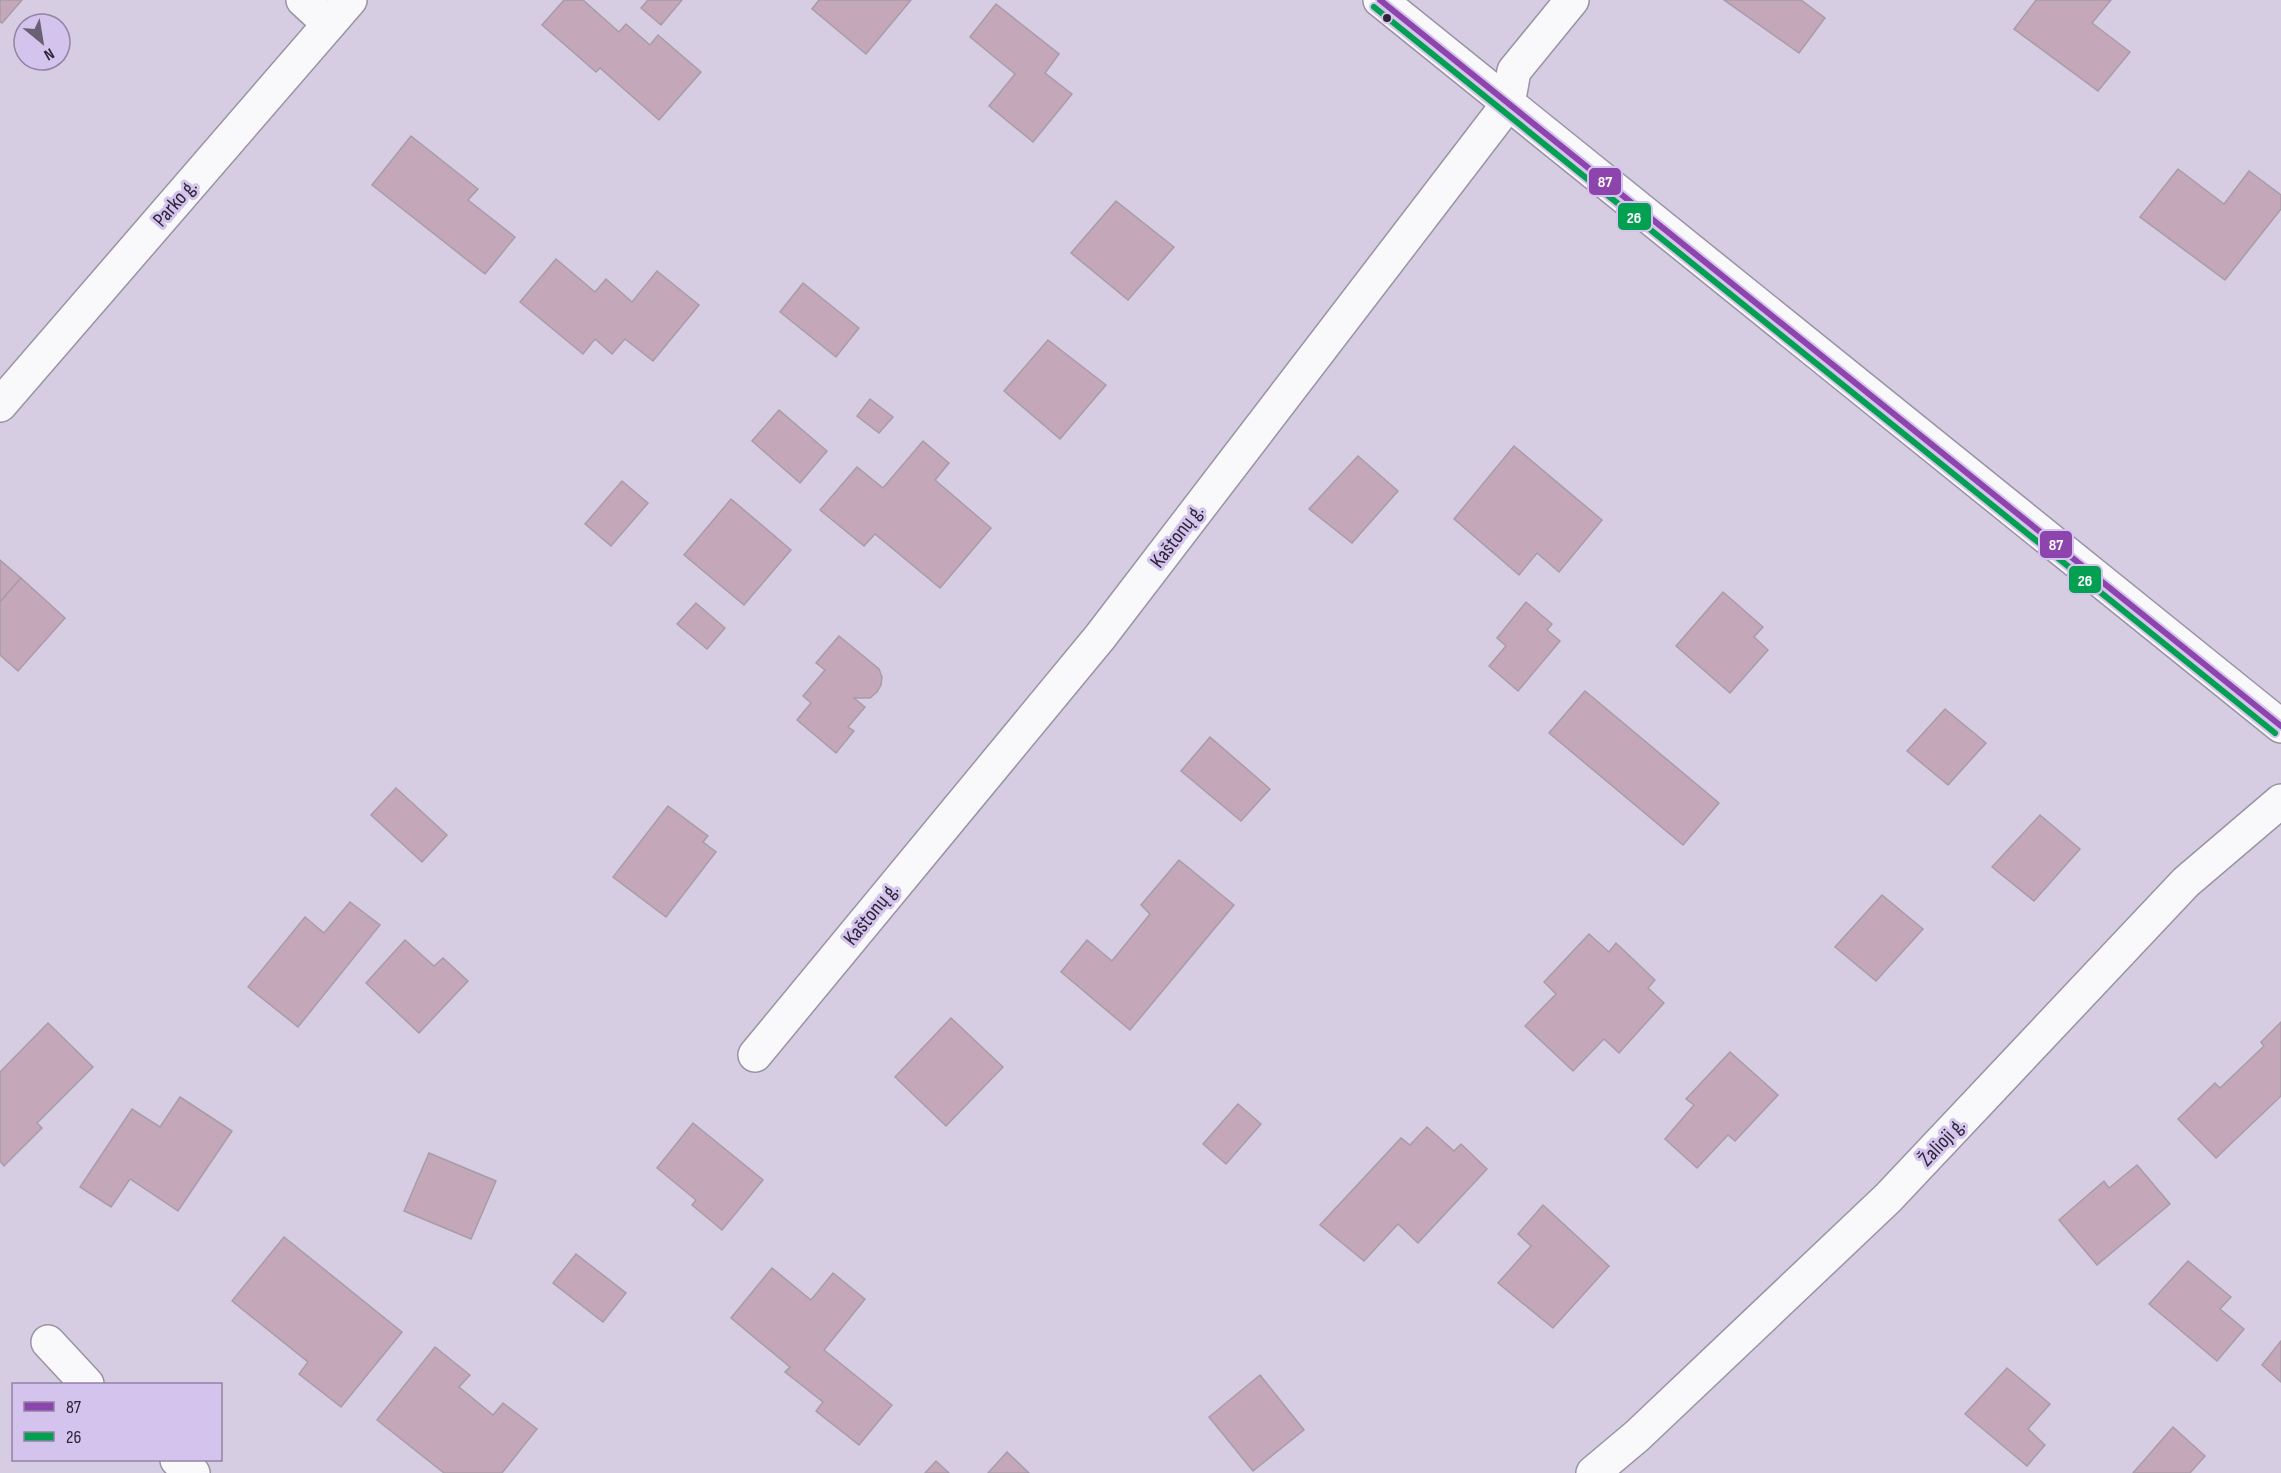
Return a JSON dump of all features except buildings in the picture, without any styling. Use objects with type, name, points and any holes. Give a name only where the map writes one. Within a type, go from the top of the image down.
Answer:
[{"type":"street","points":[[303,0],[340,12]]},
{"type":"street","points":[[1380,0],[2281,726]]},
{"type":"street","name":"Kaštonų g.","points":[[755,1055],[1100,637],[1508,104],[1514,71],[1572,0]]},
{"type":"street","name":"Parko g.","points":[[0,405],[340,12]]},
{"type":"street","name":"Žalioji g.","points":[[1593,1473],[1637,1436],[1888,1198],[2186,882],[2281,801]]},
{"type":"street","points":[[48,1342],[86,1383]]},
{"type":"street","points":[[178,1461],[193,1473]]},
{"type":"transit line","name":"87","points":[[1380,0],[2281,726]]},
{"type":"transit line","name":"26","points":[[1374,7],[2275,733]]}]
